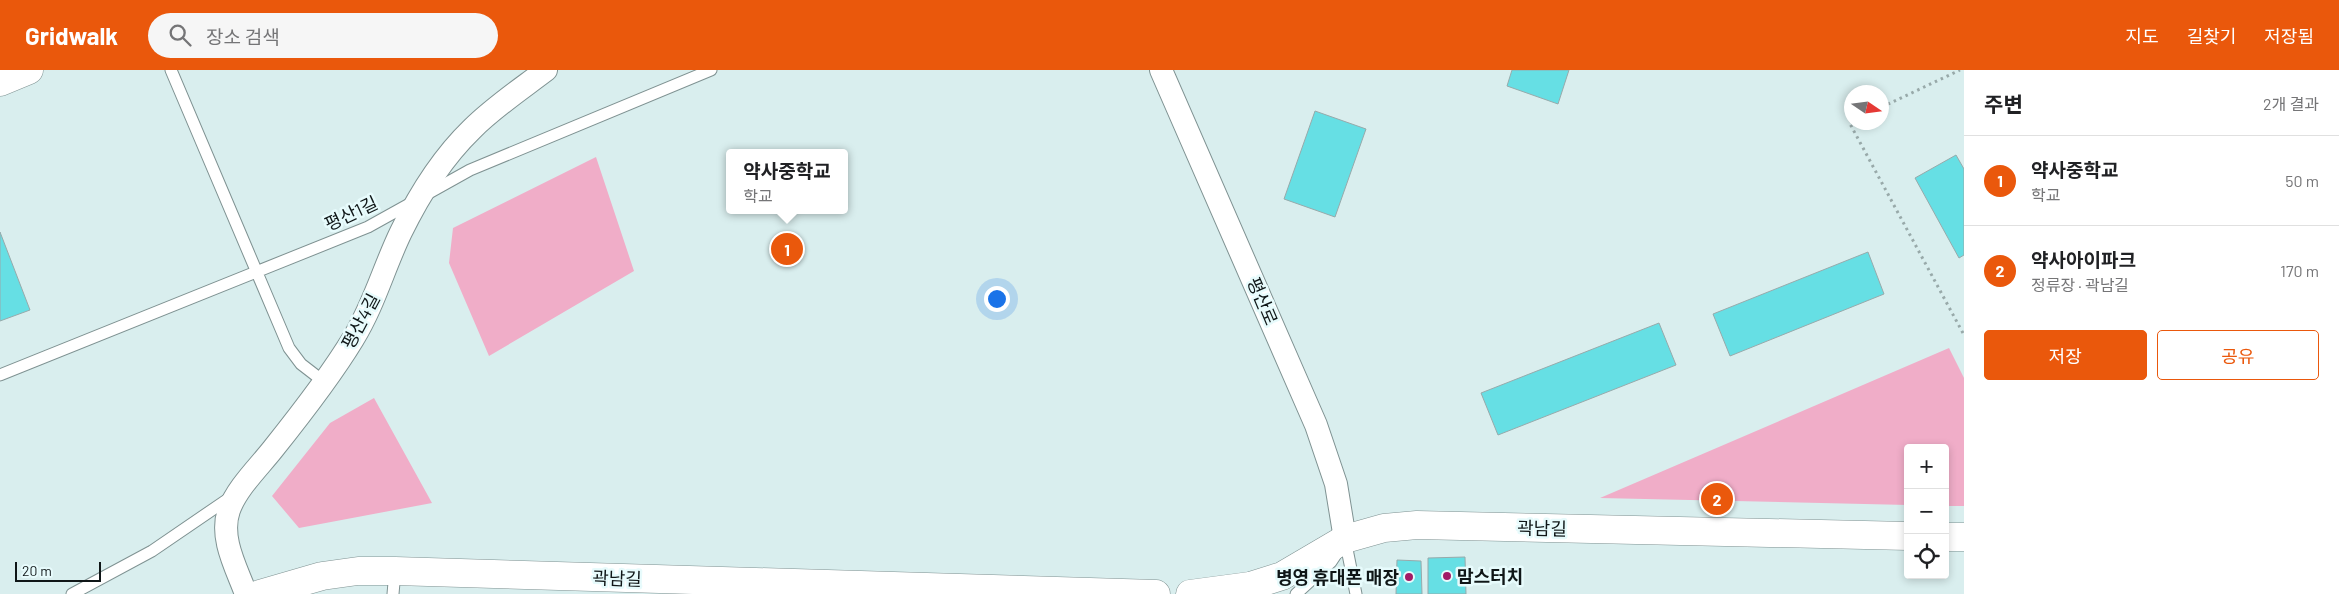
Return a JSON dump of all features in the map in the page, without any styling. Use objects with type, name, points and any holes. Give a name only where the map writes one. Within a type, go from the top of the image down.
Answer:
[{"type":"main road","points":[[0,82],[29,70]]},
{"type":"main road","name":"곽남길","points":[[1190,594],[1250,586],[1282,576],[1345,539],[1384,528],[1417,525],[1904,536]]},
{"type":"main road","points":[[1949,537],[1964,537]]},
{"type":"main road","name":"곽남길","points":[[260,594],[322,576],[358,571],[394,582],[1156,594]]},
{"type":"street","name":"평산4길","points":[[246,594],[229,548],[226,528],[229,510],[240,490],[354,338],[369,308],[400,233],[418,199],[438,170],[471,130],[546,70]]},
{"type":"street","name":"평산로","points":[[1161,70],[1316,425],[1336,484],[1345,539]]},
{"type":"lane","points":[[171,70],[289,348],[301,364],[323,381]]},
{"type":"lane","name":"평산1길","points":[[0,375],[368,227],[470,170],[712,70]]},
{"type":"lane","points":[[72,594],[152,551],[240,490]]},
{"type":"lane","points":[[1296,594],[1331,562],[1345,539]]},
{"type":"lane","points":[[1345,539],[1356,594]]},
{"type":"path","points":[[1889,104],[1960,70]]},
{"type":"path","points":[[1853,130],[1964,335]]},
{"type":"shaded area","points":[[596,157],[634,271],[489,356],[449,263],[453,228]]},
{"type":"shaded area","points":[[1949,348],[1964,378],[1964,506],[1949,506],[1949,444],[1904,444],[1904,505],[1600,498]]},
{"type":"shaded area","points":[[374,398],[432,503],[299,528],[272,496],[330,423]]},
{"type":"building","points":[[1512,70],[1569,70],[1558,104],[1507,86]]},
{"type":"building","points":[[1315,111],[1366,129],[1335,217],[1284,199]]},
{"type":"building","points":[[1956,155],[1964,169],[1964,255],[1959,258],[1915,178]]},
{"type":"building","points":[[0,232],[30,310],[0,321]]},
{"type":"building","points":[[1868,252],[1884,294],[1730,356],[1713,314]]},
{"type":"building","points":[[1659,323],[1676,365],[1498,435],[1481,393]]},
{"type":"building","name":"맘스터치","points":[[1465,557],[1466,594],[1428,594],[1428,558]]},
{"type":"building","name":"병영 휴대폰 매장","points":[[1397,560],[1421,561],[1422,594],[1396,594]]},
{"type":"place","name":"약사중학교","points":[[787,249]]},
{"type":"place","name":"약사아이파크","points":[[1717,499]]},
{"type":"place","name":"맘스터치","points":[[1447,576]]},
{"type":"place","name":"병영 휴대폰 매장","points":[[1409,577]]}]
